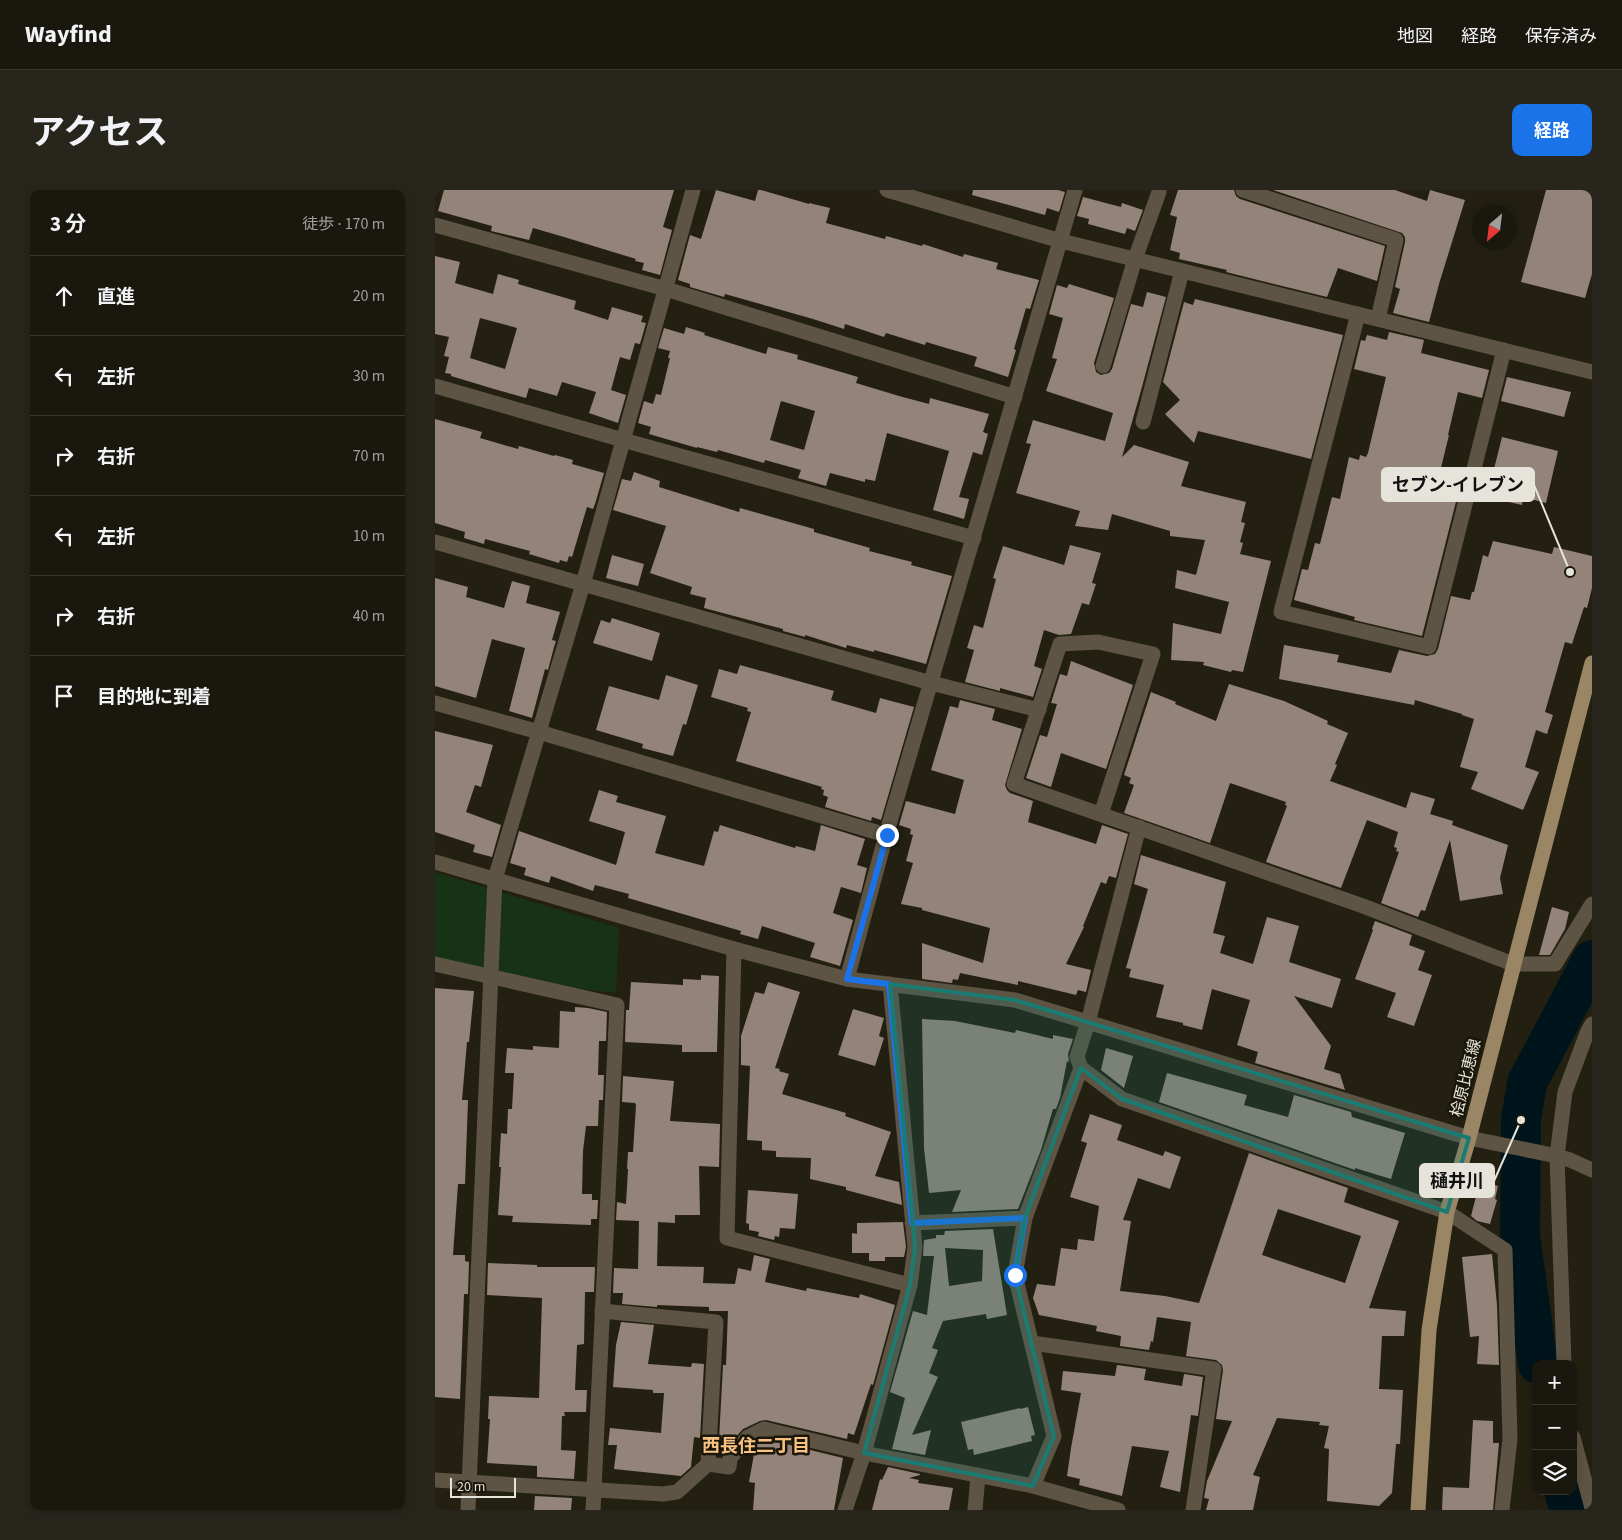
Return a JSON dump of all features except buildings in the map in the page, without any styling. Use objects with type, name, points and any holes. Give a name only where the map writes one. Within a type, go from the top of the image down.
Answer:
[{"type":"main road","name":"桧原比恵線","points":[[1418,1510],[1429,1330],[1447,1212],[1469,1138],[1592,663]]},
{"type":"street","points":[[468,1510],[495,880],[583,584],[693,190]]},
{"type":"street","points":[[887,190],[1061,241],[1592,372]]},
{"type":"street","points":[[847,979],[931,682],[1075,190]]},
{"type":"street","points":[[1243,190],[1396,240],[1378,319]]},
{"type":"street","points":[[1103,366],[1135,259],[1159,192]]},
{"type":"street","points":[[435,225],[665,289],[1015,397]]},
{"type":"street","points":[[1143,422],[1182,271]]},
{"type":"street","points":[[1358,314],[1281,612],[1429,647],[1504,350]]},
{"type":"street","points":[[435,386],[974,538]]},
{"type":"street","points":[[435,542],[931,682],[1039,710]]},
{"type":"street","points":[[1101,814],[1153,654],[1097,642],[1061,644],[1014,784],[1363,906],[1513,964],[1555,964],[1592,904]]},
{"type":"street","points":[[435,703],[887,835]]},
{"type":"street","points":[[1139,828],[1089,1022],[1077,1057],[1081,1068],[1122,1099],[1447,1212],[1505,1250],[1509,1439],[1503,1510]]},
{"type":"street","points":[[435,862],[733,949],[847,979],[1015,1000],[1469,1138],[1557,1156],[1592,1170]]},
{"type":"street","points":[[733,949],[727,1238],[910,1285]]},
{"type":"street","points":[[435,964],[617,1005],[593,1510]]},
{"type":"street","points":[[845,1510],[864,1452],[910,1285],[915,1247],[889,984]]},
{"type":"street","points":[[1564,1360],[1557,1156],[1565,1092],[1587,1032],[1592,1024]]},
{"type":"street","points":[[1033,1486],[1054,1436],[1015,1275],[1025,1218],[1081,1068]]},
{"type":"street","points":[[912,1223],[1025,1218]]},
{"type":"street","points":[[435,1480],[663,1494],[677,1492],[708,1464],[716,1322],[602,1311]]},
{"type":"street","points":[[1032,1344],[1213,1369],[1193,1510]]},
{"type":"street","points":[[708,1464],[729,1466],[730,1458],[748,1437],[764,1429],[864,1452],[1033,1486],[1118,1510]]},
{"type":"street","points":[[1576,1450],[1592,1508]]},
{"type":"street","points":[[975,1510],[979,1475]]},
{"type":"highlighted area","points":[[890,984],[1015,1000],[1469,1138],[1447,1212],[1122,1099],[1081,1068],[1025,1218],[1015,1275],[1054,1436],[1033,1486],[864,1453],[910,1285],[915,1247]]},
{"type":"green space","points":[[435,872],[619,928],[616,993],[572,988],[435,959]]},
{"type":"waterway","points":[[1537,1360],[1520,1236],[1521,1120],[1527,1083],[1592,960]]},
{"type":"waterway","points":[[1565,1495],[1570,1510]]},
{"type":"place","name":"セブン-イレブン","points":[[1570,572]]},
{"type":"place","name":"樋井川","points":[[1521,1120]]},
{"type":"district","name":"西長住二丁目","points":[[756,1446]]},
{"type":"route","points":[[887,835],[847,979],[889,984],[912,1223],[1025,1218],[1015,1275]]}]
